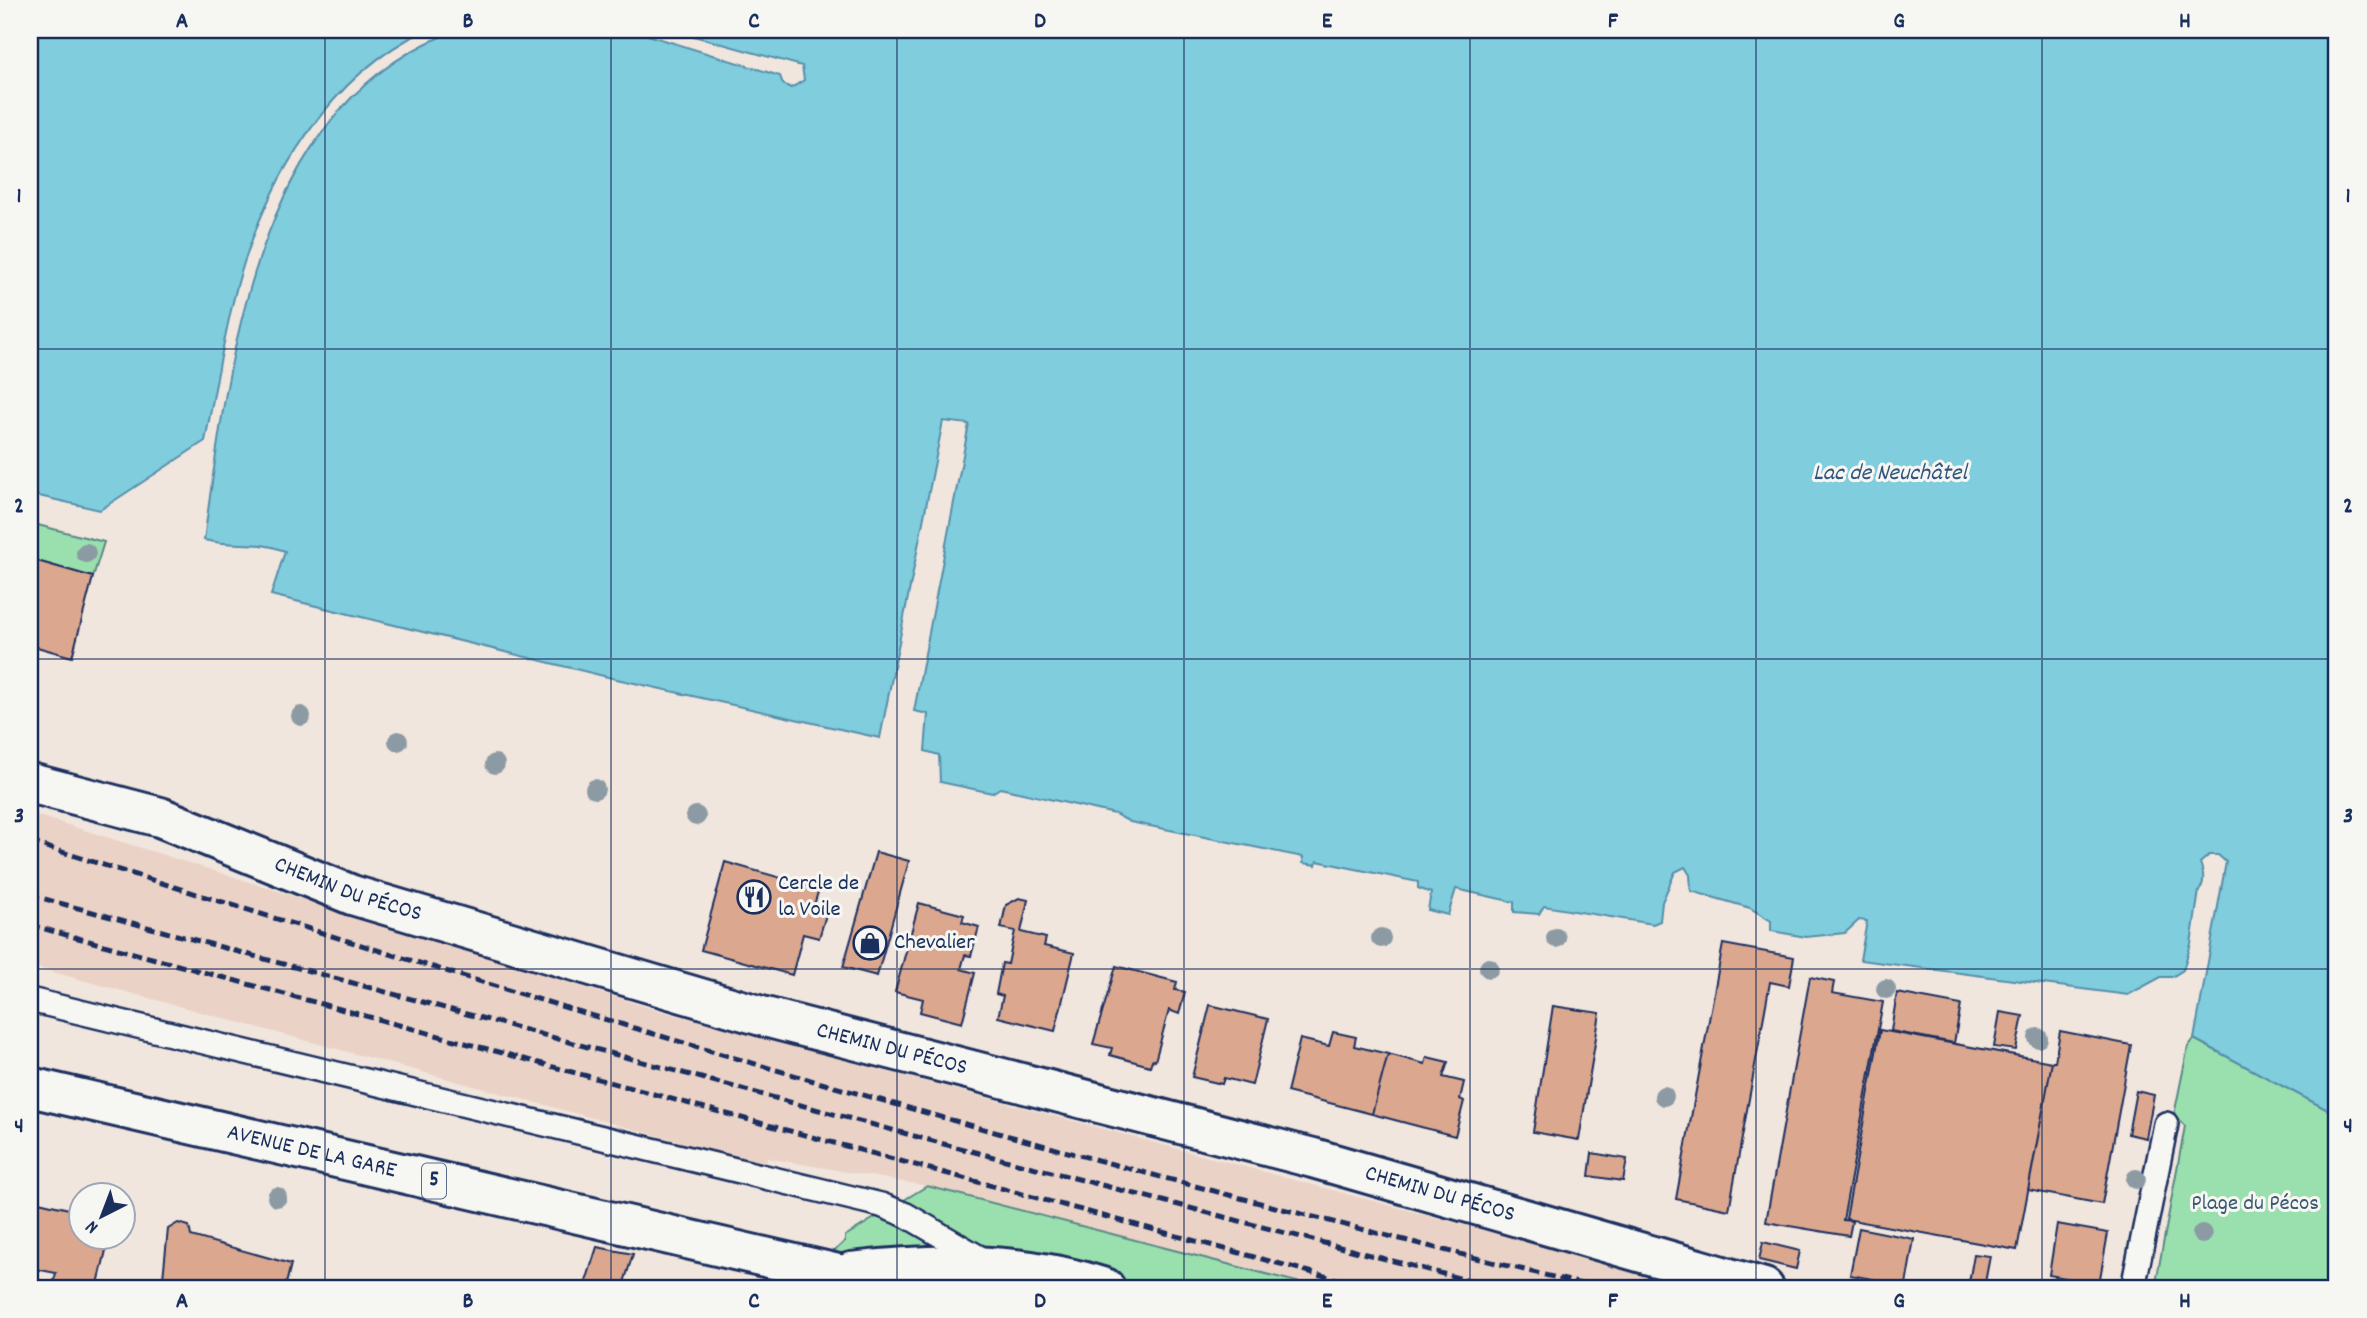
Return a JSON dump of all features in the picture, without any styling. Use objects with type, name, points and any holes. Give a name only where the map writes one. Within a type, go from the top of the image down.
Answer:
[{"type":"street","name":"CHEMIN DU PÉCOS","points":[[30,783],[160,817],[352,895],[678,992],[1326,1161],[1764,1288]]},
{"type":"street","name":"AVENUE DE LA GARE","points":[[30,1087],[838,1274],[887,1288]]},
{"type":"street","name":"AVENUE DE LA GARE","points":[[838,1274],[921,1264],[990,1265],[1037,1281],[1105,1288]]},
{"type":"lane","points":[[30,1000],[881,1205],[906,1215],[990,1265]]},
{"type":"lane","points":[[2133,1288],[2166,1124]]},
{"type":"shaded area","points":[[30,813],[650,1008],[1700,1288],[1320,1288],[927,1186],[767,1158],[766,1165],[30,966]]},
{"type":"green space","points":[[30,523],[104,542],[93,577],[30,559]]},
{"type":"green space","name":"Plage du Pécos","points":[[2194,1039],[2328,1110],[2337,1111],[2337,1288],[2155,1288],[2185,1126],[2174,1115],[2188,1047]]},
{"type":"green space","points":[[927,1186],[1320,1288],[795,1288],[845,1241],[845,1236]]},
{"type":"water","points":[[30,30],[426,30],[391,50],[360,74],[332,102],[285,168],[251,241],[239,279],[205,441],[100,510],[30,494]]},
{"type":"water","name":"Lac de Neuchâtel","points":[[458,30],[632,30],[780,76],[783,84],[791,88],[804,80],[802,66],[672,30],[2337,30],[2337,1111],[2328,1110],[2194,1039],[2226,862],[2218,855],[2209,855],[2200,863],[2203,881],[2191,944],[2183,970],[2172,977],[2161,977],[2128,995],[1860,960],[1867,921],[1859,920],[1845,933],[1806,937],[1771,931],[1771,921],[1750,908],[1691,891],[1690,875],[1685,867],[1675,872],[1662,902],[1660,921],[1653,924],[1544,906],[1539,914],[1514,912],[1514,902],[1456,889],[1448,915],[1428,910],[1431,893],[1418,888],[1418,882],[1317,861],[1316,865],[1303,863],[1303,857],[1130,822],[1115,814],[1000,788],[992,793],[940,782],[939,755],[925,751],[928,714],[914,711],[969,424],[943,421],[880,738],[612,678],[271,595],[285,551],[264,545],[204,540],[226,394],[242,317],[265,243],[295,175],[337,114],[390,65]]},
{"type":"building","points":[[30,559],[93,577],[72,657],[30,645]]},
{"type":"building","points":[[876,852],[909,861],[877,976],[843,967]]},
{"type":"building","points":[[725,862],[819,889],[814,905],[828,908],[819,938],[803,934],[792,975],[701,950]]},
{"type":"building","points":[[1019,898],[1028,900],[1021,932],[1046,938],[1044,946],[1074,953],[1055,1031],[998,1017],[1003,996],[996,994],[1002,963],[1008,964],[1015,931],[1001,928],[1006,905]]},
{"type":"building","points":[[919,903],[964,915],[962,922],[979,927],[971,956],[965,955],[961,969],[975,973],[962,1023],[920,1012],[923,999],[895,992]]},
{"type":"building","points":[[1723,944],[1794,957],[1789,986],[1770,982],[1729,1210],[1676,1199]]},
{"type":"building","points":[[1116,966],[1177,982],[1175,990],[1185,992],[1179,1014],[1169,1010],[1155,1061],[1152,1060],[1150,1066],[1110,1055],[1112,1048],[1093,1044]]},
{"type":"building","points":[[1810,977],[1834,982],[1832,993],[1883,1002],[1843,1220],[1852,1221],[1849,1236],[1766,1222]]},
{"type":"building","points":[[1897,993],[1961,1005],[1954,1043],[1891,1031]]},
{"type":"building","points":[[1210,1005],[1268,1019],[1252,1085],[1224,1078],[1222,1084],[1192,1077]]},
{"type":"building","points":[[1553,1006],[1600,1013],[1579,1140],[1533,1132]]},
{"type":"building","points":[[2000,1012],[2023,1016],[2016,1050],[1994,1047]]},
{"type":"building","points":[[1880,1030],[2052,1062],[2017,1250],[1846,1219]]},
{"type":"building","points":[[2060,1031],[2131,1045],[2102,1204],[2028,1190]]},
{"type":"building","points":[[1333,1032],[1356,1037],[1354,1046],[1388,1054],[1372,1114],[1287,1092],[1300,1039],[1329,1046]]},
{"type":"building","points":[[1388,1054],[1425,1064],[1427,1057],[1448,1062],[1443,1077],[1464,1082],[1460,1099],[1464,1101],[1455,1136],[1372,1114]]},
{"type":"building","points":[[2136,1091],[2154,1095],[2146,1138],[2128,1134]]},
{"type":"building","points":[[1592,1153],[1627,1159],[1623,1181],[1589,1176]]},
{"type":"building","points":[[30,1200],[66,1208],[66,1252],[106,1252],[97,1288],[52,1288],[56,1273],[30,1268]]},
{"type":"building","points":[[178,1223],[189,1226],[191,1236],[291,1264],[285,1288],[162,1288],[168,1229]]},
{"type":"building","points":[[2057,1224],[2108,1233],[2099,1284],[2049,1275]]},
{"type":"building","points":[[1859,1228],[1914,1239],[1906,1285],[1850,1275]]},
{"type":"building","points":[[1763,1242],[1800,1251],[1796,1269],[1759,1260]]},
{"type":"building","points":[[597,1247],[633,1254],[623,1286],[629,1288],[584,1288]]},
{"type":"building","points":[[1974,1254],[1990,1256],[1984,1288],[1968,1288]]},
{"type":"railway","points":[[30,842],[488,984],[833,1086],[1191,1185],[1598,1288]]},
{"type":"railway","points":[[30,895],[940,1143],[1497,1288]]},
{"type":"railway","points":[[30,925],[1369,1288]]},
{"type":"place","name":"Cercle de la Voile","points":[[754,897]]},
{"type":"place","name":"Chevalier","points":[[870,943]]}]
